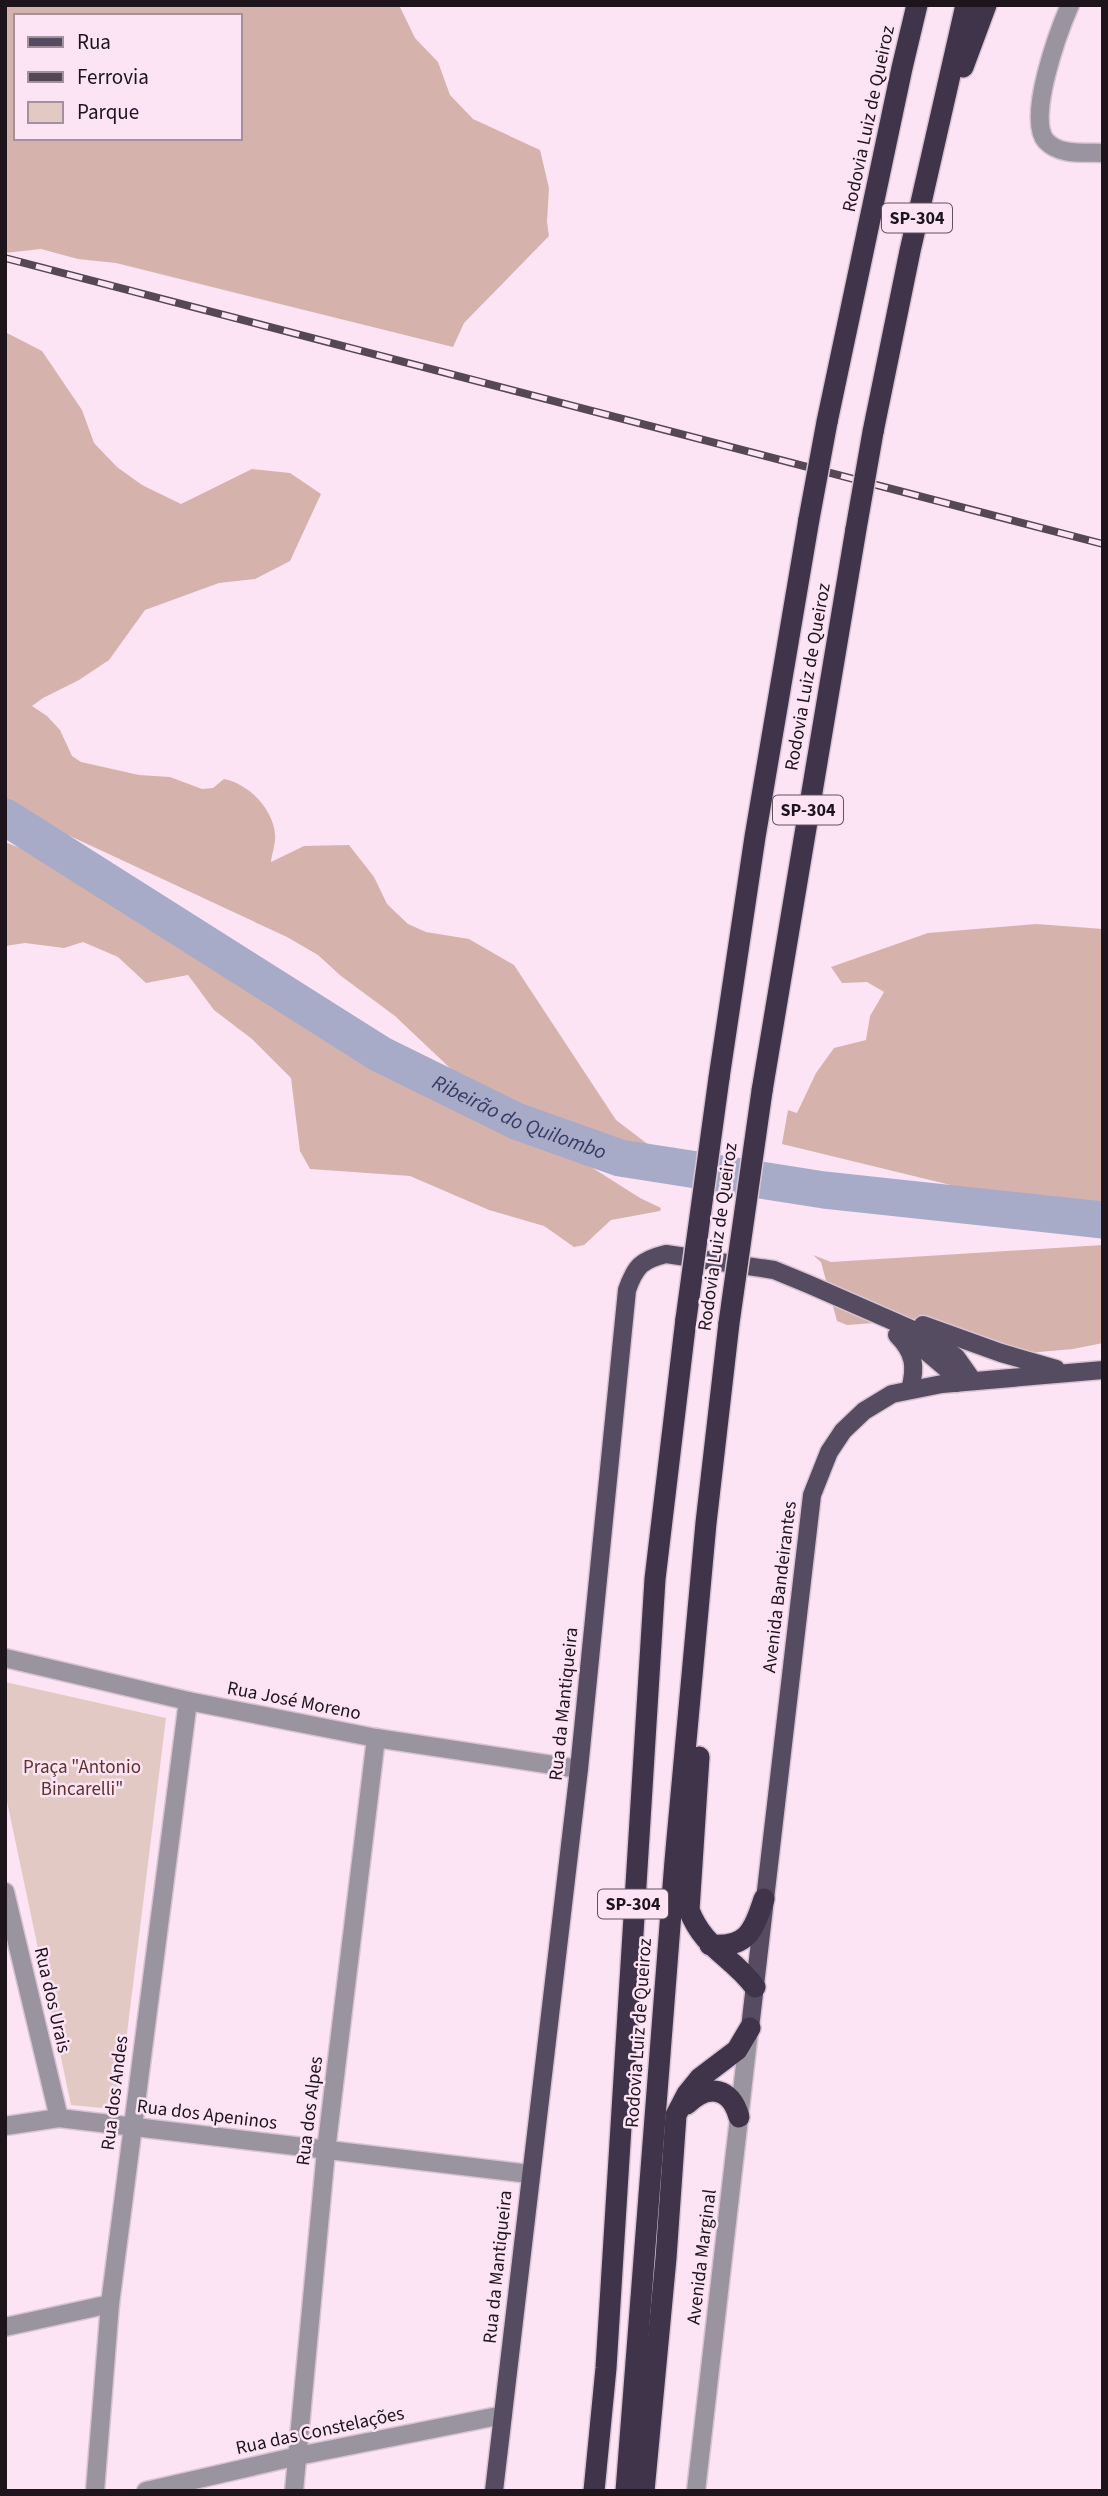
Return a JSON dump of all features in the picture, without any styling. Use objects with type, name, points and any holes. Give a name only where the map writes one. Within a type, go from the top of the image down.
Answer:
[{"type":"highway","points":[[902,68],[907,5]]},
{"type":"highway","name":"Rodovia Luiz de Queiroz","points":[[594,2491],[606,2368],[655,1579],[686,1319],[755,837],[809,519],[902,68],[918,5]]},
{"type":"highway","name":"Rodovia Luiz de Queiroz","points":[[626,2491],[675,1861],[729,1323],[762,1091],[873,432],[909,251],[966,5]]},
{"type":"highway","points":[[935,137],[986,5]]},
{"type":"highway","points":[[704,1554],[703,1693],[689,1910],[696,1929],[710,1945],[732,1961],[755,1987]]},
{"type":"highway","points":[[710,1945],[728,1946],[740,1942],[757,1920],[764,1899]]},
{"type":"highway","points":[[644,2491],[666,2258],[676,2115],[687,2094],[700,2078],[737,2050],[750,2028]]},
{"type":"highway","points":[[676,2115],[694,2097],[708,2090],[723,2093],[735,2103],[739,2117]]},
{"type":"main road","name":"Rua da Mantiqueira","points":[[494,2491],[579,1769],[627,1290],[634,1271],[649,1258],[666,1254],[774,1270],[927,1336],[945,1347],[962,1363],[965,1382]]},
{"type":"main road","points":[[910,1390],[915,1369],[914,1358],[896,1334],[893,1323],[910,1321],[1001,1353],[1066,1372]]},
{"type":"main road","name":"Avenida Bandeirantes","points":[[750,2028],[812,1495],[830,1452],[843,1431],[864,1411],[892,1394],[965,1382],[1103,1370]]},
{"type":"street","points":[[1070,5],[1046,72],[1040,129],[1044,139],[1065,152],[1103,153]]},
{"type":"street","name":"Rua José Moreno","points":[[5,1658],[188,1701],[376,1738],[579,1769]]},
{"type":"street","name":"Rua dos Andes","points":[[95,2491],[110,2304],[188,1701]]},
{"type":"street","name":"Rua dos Alpes","points":[[294,2491],[326,2151],[376,1738]]},
{"type":"street","name":"Rua dos Urais","points":[[7,1904],[59,2118]]},
{"type":"street","name":"Avenida Marginal","points":[[696,2491],[750,2028]]},
{"type":"street","name":"Rua dos Apeninos","points":[[5,2126],[59,2118],[530,2174]]},
{"type":"street","points":[[5,2327],[110,2304]]},
{"type":"street","name":"Rua das Constelações","points":[[146,2491],[298,2456],[503,2415]]},
{"type":"green space","name":"Praça \"Antonio Bincarelli\"","points":[[5,1682],[166,1718],[120,2090],[102,2108],[71,2105],[5,1792]]},
{"type":"shaded area","points":[[5,5],[399,5],[415,38],[438,62],[450,95],[473,119],[540,150],[549,188],[549,236],[464,323],[453,347],[116,263],[78,259],[41,249],[5,253]]},
{"type":"shaded area","points":[[5,332],[42,351],[82,410],[94,443],[117,467],[142,485],[181,504],[252,469],[290,473],[321,494],[290,561],[255,579],[219,583],[145,610],[109,660],[32,706],[47,716],[60,730],[72,756],[81,762],[139,775],[170,777],[202,789],[213,788],[224,779],[242,786],[258,799],[270,816],[275,837],[271,862],[304,846],[349,845],[374,877],[387,904],[408,924],[426,932],[469,939],[514,965],[616,1120],[658,1152],[661,1161],[630,1158],[592,1147],[499,1104],[470,1087],[395,1016],[341,976],[318,955],[287,937],[70,836],[5,817]]},
{"type":"shaded area","points":[[5,842],[69,868],[257,955],[640,1198],[661,1208],[660,1211],[611,1220],[584,1245],[574,1247],[544,1226],[489,1210],[410,1176],[310,1169],[300,1151],[291,1078],[252,1039],[214,1010],[188,975],[146,983],[118,957],[83,942],[64,948],[25,943],[5,946]]},
{"type":"shaded area","points":[[1036,924],[1103,929],[1103,1229],[1059,1225],[1017,1212],[967,1189],[782,1144],[788,1110],[797,1113],[816,1073],[834,1048],[866,1040],[870,1016],[884,992],[867,982],[842,983],[831,967],[928,933]]},
{"type":"shaded area","points":[[1103,1245],[1103,1343],[1073,1349],[1017,1354],[902,1321],[847,1325],[837,1321],[821,1262],[813,1255],[831,1262]]},
{"type":"waterway","name":"Ribeirão do Quilombo","points":[[5,817],[380,1054],[516,1121],[620,1158],[824,1190],[1103,1220]]},
{"type":"railway","points":[[5,258],[1103,544]]}]
